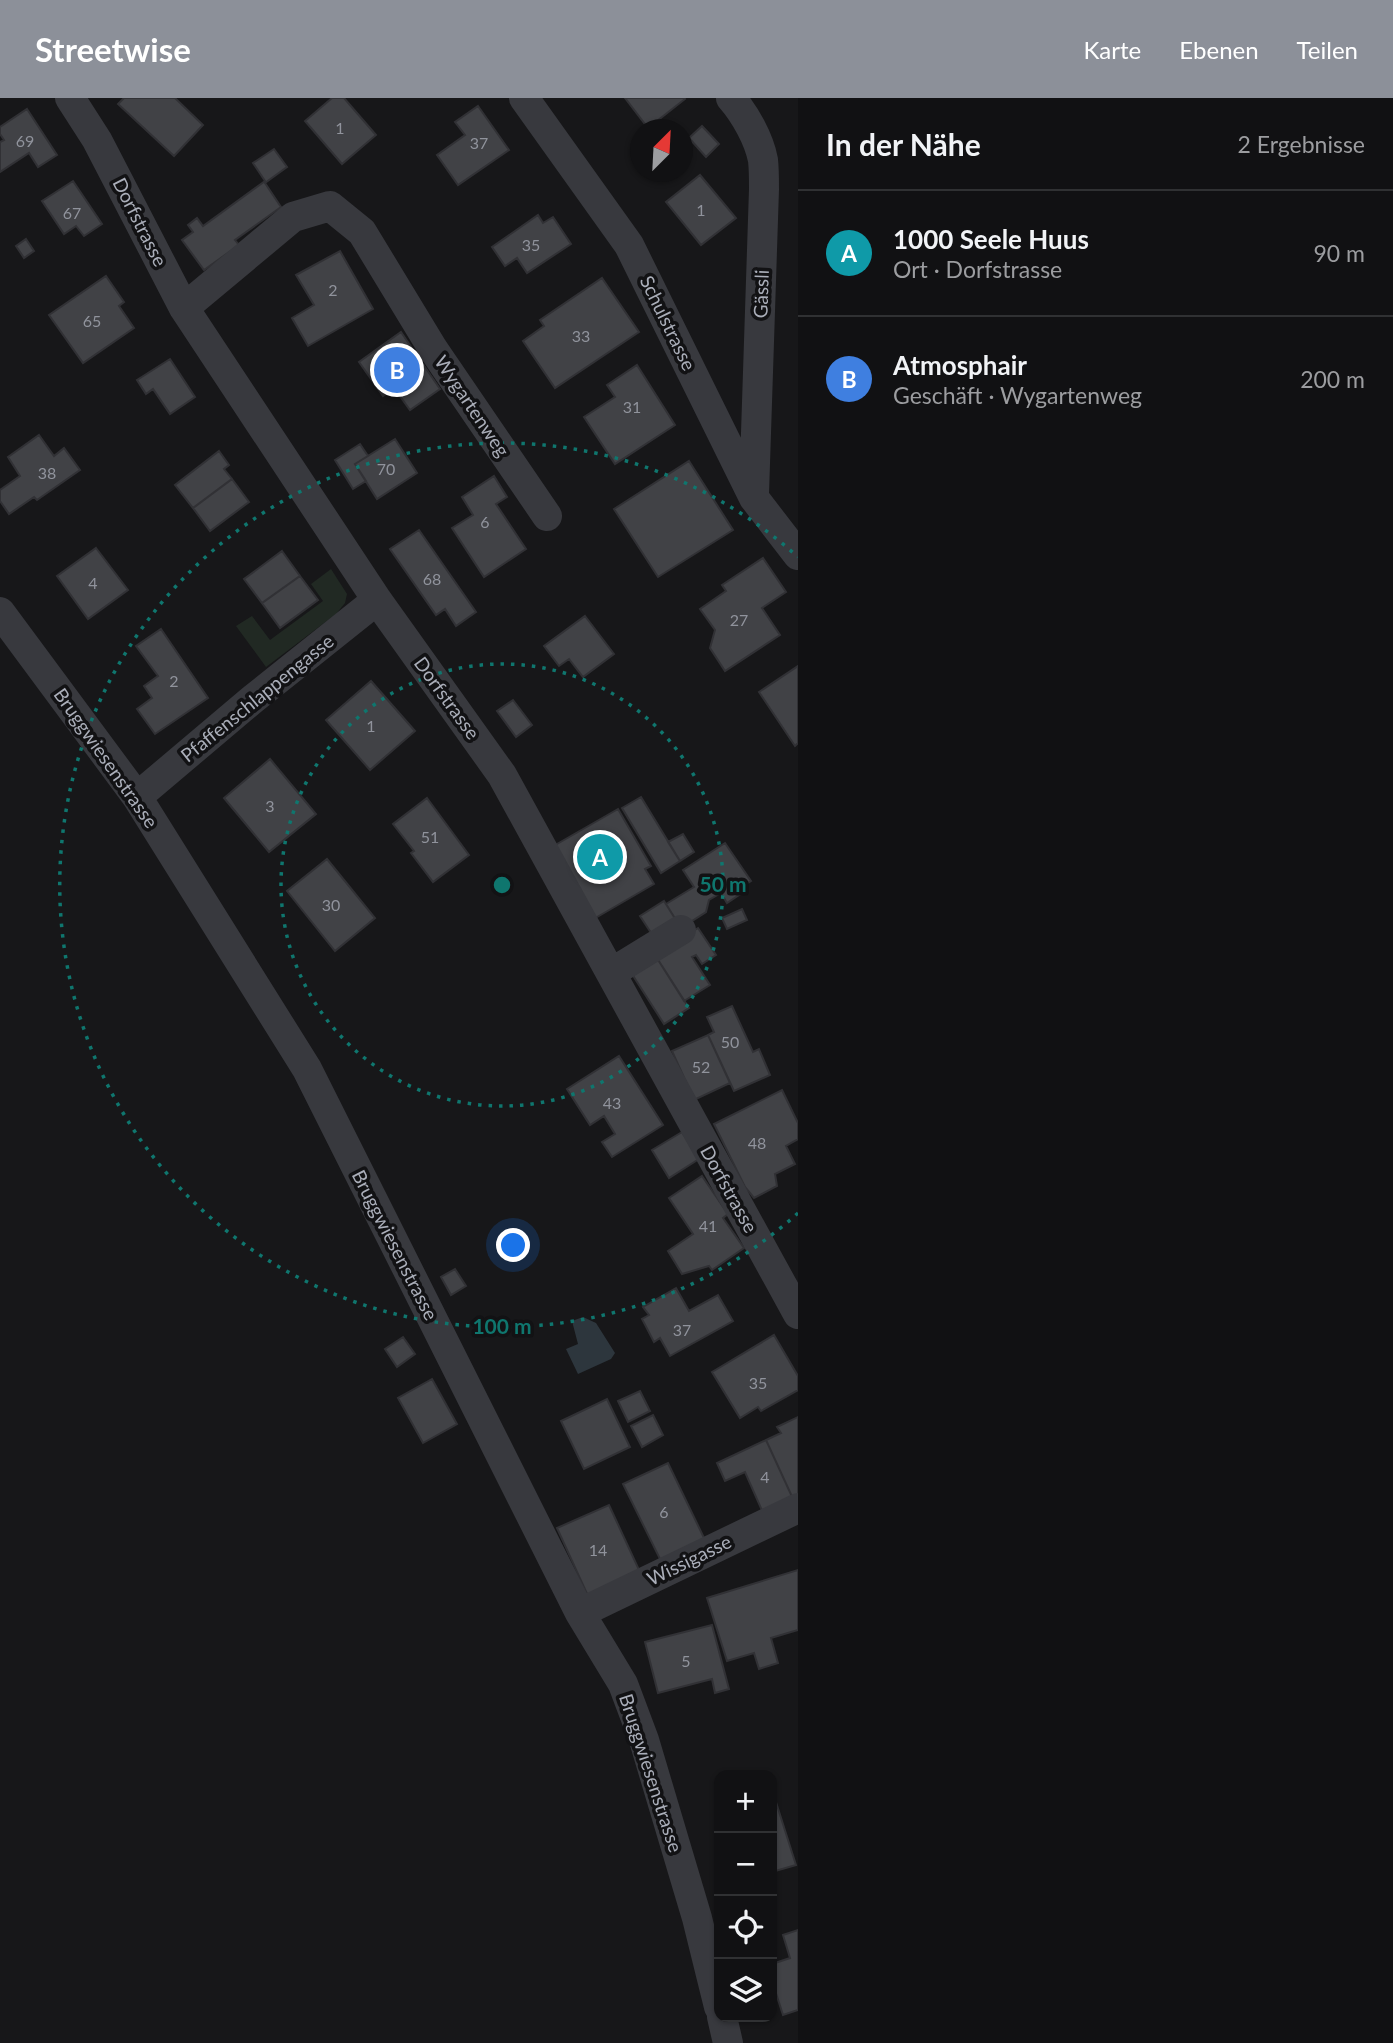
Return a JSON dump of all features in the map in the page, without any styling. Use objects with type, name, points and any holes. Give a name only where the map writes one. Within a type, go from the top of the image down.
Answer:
[{"type":"street","name":"Dorfstrasse","points":[[70,98],[97,140],[184,308],[377,600],[502,775],[798,1314]]},
{"type":"street","name":"Schulstrasse","points":[[524,98],[629,244],[754,498],[798,555]]},
{"type":"street","name":"Gässli","points":[[731,98],[753,134],[763,159],[754,498]]},
{"type":"street","name":"Wygartenweg","points":[[184,308],[293,217],[330,206],[362,232],[433,349],[547,516]]},
{"type":"street","name":"Pfaffenschlappengasse","points":[[137,797],[253,699],[377,600]]},
{"type":"street","name":"Bruggwiesenstrasse","points":[[0,612],[137,797],[307,1069],[580,1613],[623,1684],[644,1740],[697,1918],[714,1987]]},
{"type":"street","points":[[611,973],[681,930]]},
{"type":"street","name":"Wissigasse","points":[[580,1613],[798,1508]]},
{"type":"street","points":[[723,2022],[728,2043]]},
{"type":"shaded area","points":[[331,569],[347,594],[345,603],[336,614],[266,667],[236,626],[252,616],[270,640],[323,601],[311,584]]},
{"type":"shaded area","points":[[583,1317],[596,1323],[615,1353],[611,1359],[578,1374],[566,1349],[578,1344],[572,1321]]},
{"type":"building","points":[[124,98],[175,98],[203,125],[174,156],[118,104]]},
{"type":"building","points":[[332,98],[344,98],[376,135],[342,164],[305,121]]},
{"type":"building","points":[[625,98],[685,99],[659,119],[641,119]]},
{"type":"building","points":[[478,106],[509,150],[458,185],[437,155],[465,135],[455,122]]},
{"type":"building","points":[[27,109],[57,155],[38,167],[29,153],[0,172],[0,142],[4,140],[0,127]]},
{"type":"building","points":[[702,126],[719,144],[706,157],[693,142],[693,134]]},
{"type":"building","points":[[274,149],[287,167],[265,183],[281,207],[235,240],[239,245],[204,270],[182,240],[193,232],[188,225],[197,218],[203,226],[265,181],[253,163]]},
{"type":"building","points":[[700,175],[736,218],[701,245],[666,202]]},
{"type":"building","points":[[73,181],[102,224],[84,236],[76,226],[64,234],[42,201]]},
{"type":"building","points":[[538,215],[543,223],[553,217],[571,244],[527,273],[517,258],[505,266],[492,247]]},
{"type":"building","points":[[26,239],[34,251],[24,258],[16,246]]},
{"type":"building","points":[[340,251],[373,309],[308,346],[292,318],[314,305],[296,275]]},
{"type":"building","points":[[106,276],[124,302],[119,306],[134,328],[83,363],[49,315]]},
{"type":"building","points":[[602,278],[639,332],[555,388],[523,341],[544,326],[540,320]]},
{"type":"building","points":[[401,332],[440,389],[410,410],[394,388],[383,396],[359,362]]},
{"type":"building","points":[[170,359],[195,397],[170,414],[153,389],[146,394],[137,380]]},
{"type":"building","points":[[637,365],[675,425],[615,464],[584,417],[615,397],[607,385]]},
{"type":"building","points":[[39,435],[54,456],[64,448],[80,470],[37,500],[34,497],[9,514],[0,501],[0,490],[20,476],[8,457]]},
{"type":"building","points":[[395,439],[417,473],[377,499],[355,464]]},
{"type":"building","points":[[360,444],[368,456],[355,464],[366,481],[353,489],[335,460]]},
{"type":"building","points":[[219,451],[229,465],[224,469],[232,479],[193,508],[175,485]]},
{"type":"building","points":[[689,461],[733,530],[658,577],[614,509]]},
{"type":"building","points":[[494,476],[507,497],[496,504],[526,549],[484,577],[452,528],[473,515],[462,497]]},
{"type":"building","points":[[232,479],[249,502],[210,531],[193,508]]},
{"type":"building","points":[[419,530],[476,612],[456,626],[445,609],[436,615],[390,549]]},
{"type":"building","points":[[96,548],[128,590],[88,619],[57,576]]},
{"type":"building","points":[[282,551],[300,576],[262,603],[244,579]]},
{"type":"building","points":[[763,558],[786,592],[762,608],[780,635],[725,671],[710,648],[715,630],[700,609],[726,591],[722,585]]},
{"type":"building","points":[[300,576],[318,600],[280,628],[262,603]]},
{"type":"building","points":[[585,616],[614,654],[583,677],[569,659],[559,666],[544,646]]},
{"type":"building","points":[[161,629],[208,698],[155,734],[137,709],[152,698],[144,686],[158,676],[136,646]]},
{"type":"building","points":[[798,666],[798,743],[795,746],[759,692]]},
{"type":"building","points":[[371,681],[415,731],[370,770],[326,720]]},
{"type":"building","points":[[513,700],[532,725],[516,737],[497,711]]},
{"type":"building","points":[[270,759],[316,814],[269,852],[224,798]]},
{"type":"building","points":[[641,797],[680,861],[661,873],[622,808]]},
{"type":"building","points":[[427,798],[469,855],[433,882],[393,824]]},
{"type":"building","points":[[618,809],[651,866],[645,869],[654,884],[592,920],[550,848]]},
{"type":"building","points":[[683,834],[694,852],[680,861],[668,842]]},
{"type":"building","points":[[725,843],[751,881],[742,887],[745,891],[727,903],[721,893],[709,900],[706,912],[681,928],[666,904],[694,887],[683,870]]},
{"type":"building","points":[[327,859],[375,918],[335,951],[287,891]]},
{"type":"building","points":[[664,901],[681,928],[657,942],[640,916]]},
{"type":"building","points":[[742,909],[747,920],[727,929],[722,918]]},
{"type":"building","points":[[698,928],[716,955],[702,964],[696,955],[692,957],[710,985],[684,1001],[655,955]]},
{"type":"building","points":[[655,955],[689,1008],[664,1024],[630,971]]},
{"type":"building","points":[[732,1006],[753,1052],[759,1049],[770,1075],[734,1091],[708,1035],[714,1032],[707,1017]]},
{"type":"building","points":[[708,1035],[730,1083],[694,1100],[672,1051]]},
{"type":"building","points":[[619,1056],[663,1125],[612,1157],[602,1142],[615,1134],[604,1116],[590,1125],[567,1089]]},
{"type":"building","points":[[782,1090],[798,1123],[798,1139],[786,1146],[795,1164],[775,1174],[777,1186],[754,1198],[745,1187],[714,1124]]},
{"type":"building","points":[[682,1132],[699,1159],[669,1178],[652,1150]]},
{"type":"building","points":[[702,1176],[728,1214],[723,1218],[744,1248],[712,1270],[709,1266],[682,1274],[668,1251],[693,1234],[669,1198]]},
{"type":"building","points":[[455,1269],[466,1286],[451,1295],[441,1277]]},
{"type":"building","points":[[676,1288],[689,1311],[718,1295],[733,1321],[670,1356],[660,1338],[654,1342],[642,1319],[649,1315],[643,1307]]},
{"type":"building","points":[[774,1335],[798,1376],[798,1390],[761,1411],[758,1407],[740,1418],[712,1372]]},
{"type":"building","points":[[403,1337],[415,1354],[397,1367],[385,1349]]},
{"type":"building","points":[[432,1379],[457,1424],[423,1443],[398,1398]]},
{"type":"building","points":[[640,1391],[650,1411],[628,1422],[618,1401]]},
{"type":"building","points":[[607,1399],[630,1447],[584,1469],[561,1421]]},
{"type":"building","points":[[653,1415],[663,1435],[642,1447],[631,1426]]},
{"type":"building","points":[[798,1417],[798,1499],[794,1501],[766,1440],[781,1433],[777,1427]]},
{"type":"building","points":[[766,1440],[794,1501],[764,1515],[745,1472],[725,1481],[717,1463]]},
{"type":"building","points":[[668,1463],[705,1540],[661,1561],[623,1484]]},
{"type":"building","points":[[609,1505],[640,1572],[588,1596],[557,1528]]},
{"type":"building","points":[[798,1570],[798,1630],[771,1638],[778,1663],[759,1669],[754,1653],[727,1661],[707,1598]]},
{"type":"building","points":[[712,1625],[729,1689],[715,1693],[712,1679],[658,1693],[645,1642]]},
{"type":"building","points":[[777,1805],[796,1865],[777,1871]]},
{"type":"building","points":[[798,1930],[798,2010],[783,2015],[777,1996],[777,1962],[790,1958],[783,1935]]},
{"type":"place","name":"Atmosphair","points":[[397,370]]},
{"type":"place","name":"1000 Seele Huus","points":[[600,857]]}]
